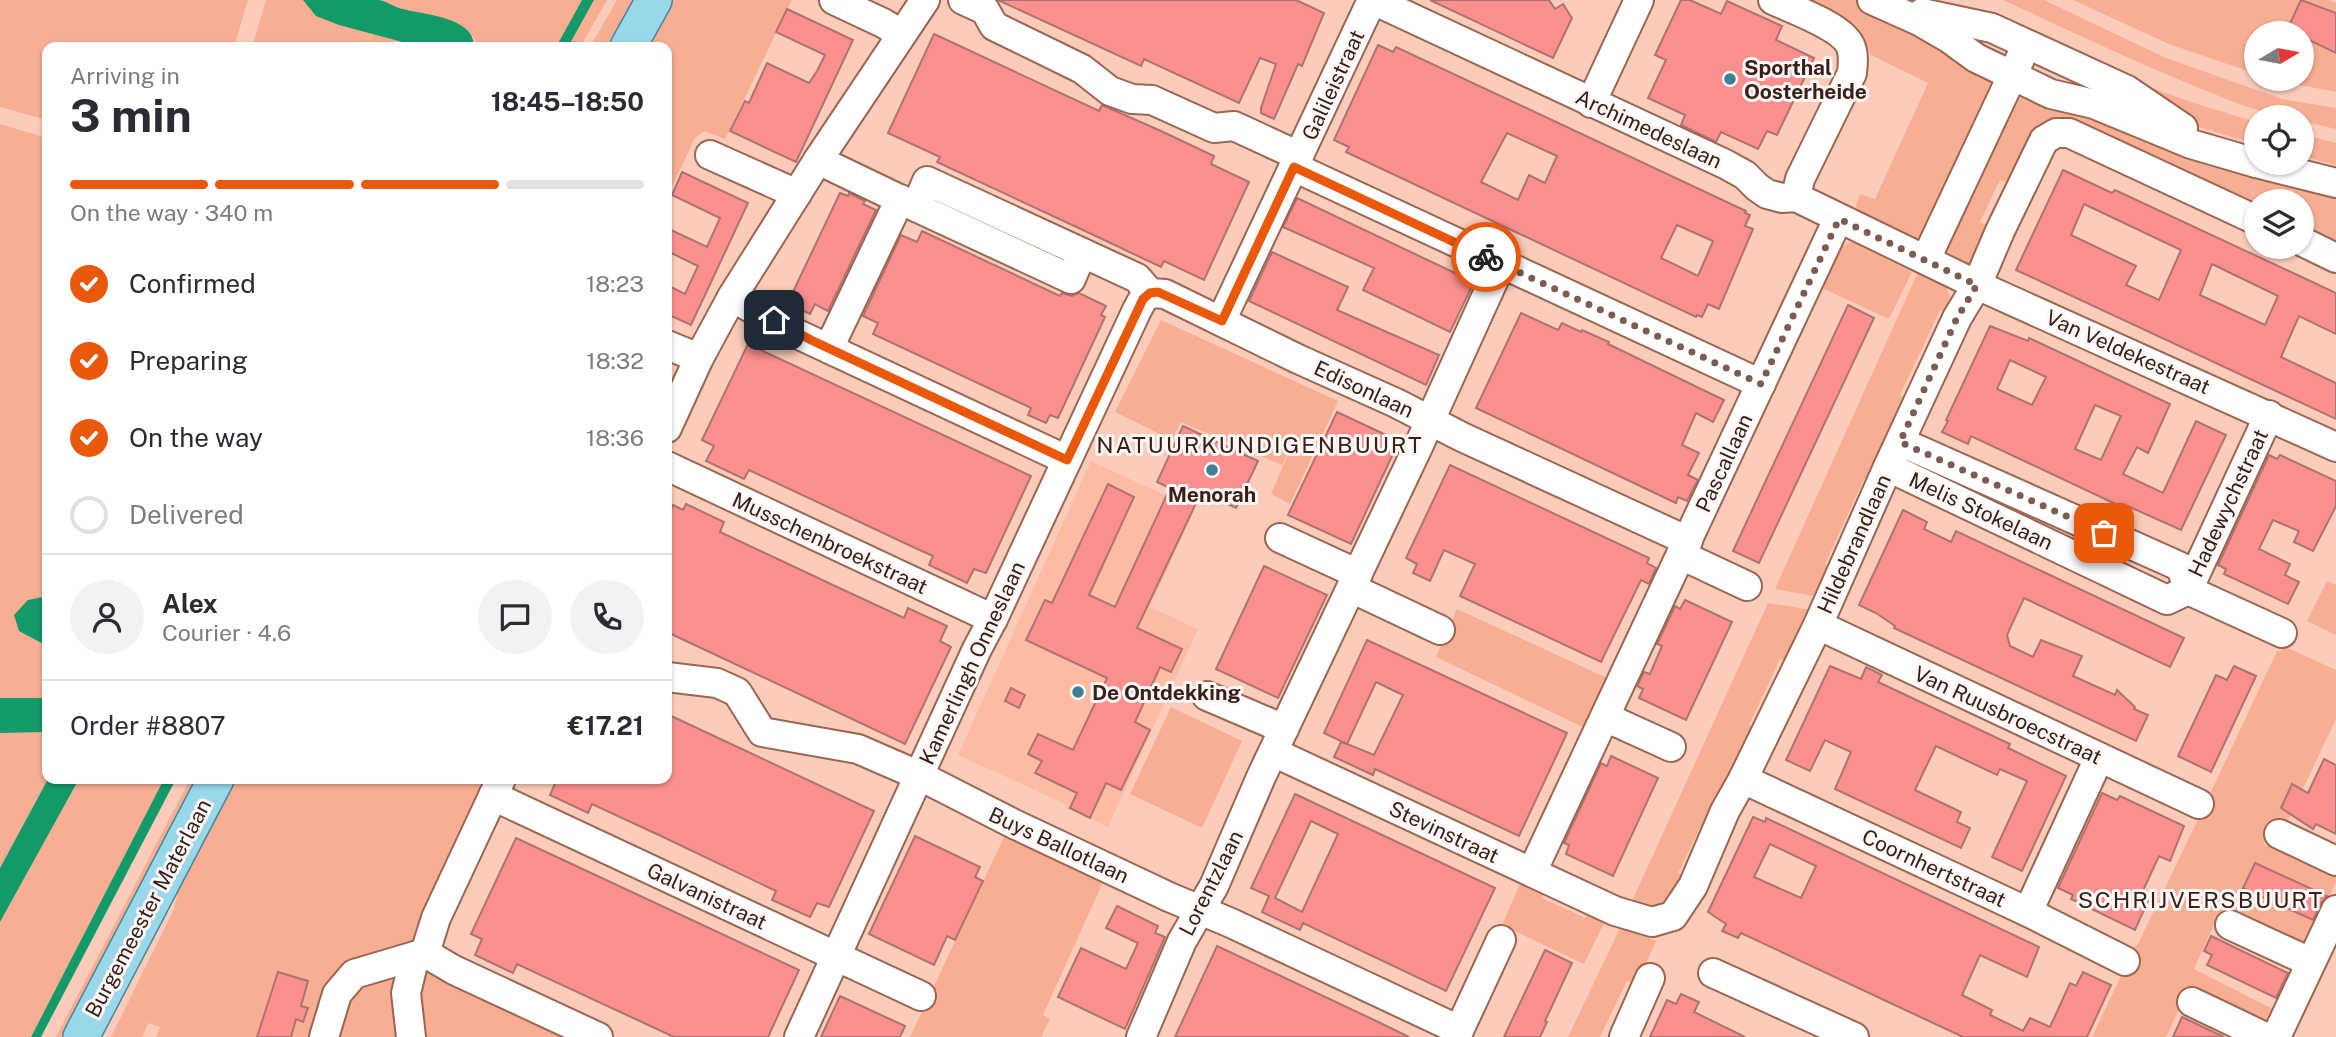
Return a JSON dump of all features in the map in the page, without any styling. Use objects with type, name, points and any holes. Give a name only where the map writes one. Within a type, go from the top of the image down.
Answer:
[{"type":"main road","points":[[631,42],[654,0]]},
{"type":"main road","name":"Burgemeester Materlaan","points":[[81,1037],[213,784]]},
{"type":"street","points":[[834,0],[901,34]]},
{"type":"street","points":[[672,417],[699,358],[732,297],[818,160],[925,0]]},
{"type":"street","points":[[963,0],[985,10],[994,26],[1082,69],[1110,91],[1132,99],[1152,100],[1214,128],[1234,126],[1297,161],[1501,264],[1761,384]]},
{"type":"street","name":"Galileistraat","points":[[1222,321],[1373,0]]},
{"type":"street","name":"Archimedeslaan","points":[[1373,0],[1725,164],[1745,175],[1767,194],[1782,198],[1796,197],[1924,258]]},
{"type":"street","points":[[1591,103],[1639,0]]},
{"type":"street","points":[[1773,0],[1842,34],[1853,55],[1852,73],[1800,179],[1796,197]]},
{"type":"street","points":[[1872,0],[1919,21],[1976,58],[2051,94],[2095,104],[2191,144],[2244,159]]},
{"type":"street","points":[[1897,0],[1922,13],[1992,28],[2127,90],[2182,128],[2244,148]]},
{"type":"street","points":[[1924,258],[2027,44]]},
{"type":"street","name":"Hildebrandlaan","points":[[1615,911],[1651,922],[1672,916],[1693,886],[1725,811],[1818,625],[1957,318],[1977,285],[2044,139],[2056,133],[2069,133],[2244,214]]},
{"type":"street","points":[[710,155],[797,194]]},
{"type":"street","points":[[818,160],[908,203]]},
{"type":"street","points":[[2314,165],[2336,170]]},
{"type":"street","points":[[2304,175],[2336,183]]},
{"type":"street","name":"Edisonlaan","points":[[829,348],[868,268],[908,203],[928,181],[1138,278],[1150,293],[1165,294],[1222,321],[1429,420],[1684,548]]},
{"type":"street","name":"Pascallaan","points":[[1532,872],[1839,219]]},
{"type":"street","points":[[2314,247],[2336,258]]},
{"type":"street","name":"Van Veldekestraat","points":[[1924,258],[1977,285],[2336,447]]},
{"type":"street","name":"Lorentzlaan","points":[[1141,1037],[1182,941],[1214,886],[1501,264]]},
{"type":"street","name":"Kamerlingh Onneslaan","points":[[799,1037],[977,649],[1137,310],[1150,293]]},
{"type":"street","points":[[732,297],[793,331],[1067,460]]},
{"type":"street","points":[[672,347],[699,358]]},
{"type":"street","name":"Hadewychstraat","points":[[2188,590],[2269,415]]},
{"type":"street","name":"Melis Stokelaan","points":[[1888,467],[2167,600],[2188,590],[2181,567],[1900,442]]},
{"type":"street","name":"Musschenbroekstraat","points":[[672,468],[993,619]]},
{"type":"street","points":[[1280,538],[1440,630]]},
{"type":"street","points":[[1684,548],[1747,586]]},
{"type":"street","points":[[2188,590],[2282,633]]},
{"type":"street","name":"Van Ruusbroecstraat","points":[[1818,625],[2199,804]]},
{"type":"street","name":"Buys Ballotlaan","points":[[672,678],[717,682],[737,692],[762,732],[858,749],[920,776],[1014,824],[1457,1033]]},
{"type":"street","points":[[1207,696],[1279,741]]},
{"type":"street","points":[[1605,717],[1671,747]]},
{"type":"street","name":"Stevinstraat","points":[[1279,741],[1532,872],[1615,911]]},
{"type":"street","points":[[2028,912],[2099,758]]},
{"type":"street","name":"Coornhertstraat","points":[[1743,779],[2028,912],[2125,961]]},
{"type":"street","points":[[411,1037],[406,993],[420,954],[497,788]]},
{"type":"street","name":"Galvanistraat","points":[[497,788],[921,996]]},
{"type":"street","points":[[2279,834],[2336,861]]},
{"type":"street","points":[[2192,1002],[2280,1035],[2310,962],[2336,910]]},
{"type":"street","points":[[2230,925],[2310,962]]},
{"type":"street","points":[[1457,1033],[1501,940]]},
{"type":"street","points":[[324,1037],[337,994],[354,974],[420,954],[598,1037]]},
{"type":"street","points":[[1713,973],[1854,1037]]},
{"type":"street","points":[[1624,1037],[1650,978]]},
{"type":"shaded area","points":[[0,0],[248,0],[235,42],[42,42],[42,119],[0,107]]},
{"type":"shaded area","points":[[266,0],[303,0],[339,25],[402,42],[253,42]]},
{"type":"shaded area","points":[[303,0],[379,0],[399,8],[446,18],[466,29],[473,42],[402,42],[316,16]]},
{"type":"shaded area","points":[[381,0],[582,0],[559,42],[475,42],[475,39],[457,23],[398,8]]},
{"type":"shaded area","points":[[582,0],[594,0],[571,42],[559,42]]},
{"type":"shaded area","points":[[594,0],[607,0],[583,42],[571,42]]},
{"type":"shaded area","points":[[617,0],[644,0],[620,42],[593,42]]},
{"type":"shaded area","points":[[665,0],[792,0],[725,139],[704,131],[695,138],[672,186],[672,42],[641,42]]},
{"type":"shaded area","points":[[1804,0],[1854,0],[1926,32],[2000,77],[1920,243],[1857,214],[1856,205],[1860,194],[1875,199],[1928,83],[1871,55],[1859,28]]},
{"type":"shaded area","points":[[2003,0],[2044,0],[2166,58],[2244,86],[2244,91],[2259,91],[2282,99],[2336,108],[2336,129],[2314,124],[2314,105],[2244,105],[2150,67]]},
{"type":"shaded area","points":[[2073,0],[2330,0],[2336,3],[2336,92],[2314,88],[2314,21],[2244,21],[2244,70],[2169,44]]},
{"type":"shaded area","points":[[2047,39],[2146,85],[2244,118],[2244,140],[2185,123]]},
{"type":"shaded area","points":[[2036,93],[2244,158],[2244,175],[2298,175],[2336,187],[2336,247],[2314,238],[2314,189],[2244,189],[2244,205],[2059,120],[2012,185],[2000,180],[1980,222],[1992,228],[1977,261],[1967,267],[1945,256],[1943,245],[2013,99]]},
{"type":"shaded area","points":[[0,124],[42,137],[42,597],[28,600],[19,631],[42,643],[42,698],[0,698]]},
{"type":"shaded area","points":[[2314,137],[2336,143],[2336,165],[2314,159]]},
{"type":"shaded area","points":[[1852,242],[1912,272],[1889,319],[1820,287],[1842,246]]},
{"type":"shaded area","points":[[1918,272],[1944,285],[1950,296],[1950,304],[1949,313],[1940,310],[1900,395],[1911,402],[1873,482],[1864,479],[1825,564],[1832,567],[1818,597],[1775,589]]},
{"type":"shaded area","points":[[1161,320],[1338,401],[1290,504],[1271,494],[1291,447],[1282,465],[1181,422],[1172,440],[1115,412]]},
{"type":"shaded area","name":"De Ontdekking","points":[[1091,461],[1195,509],[1150,607],[1198,629],[1108,827],[958,755]]},
{"type":"shaded area","points":[[2327,581],[2336,585],[2336,635],[2307,621]]},
{"type":"shaded area","points":[[42,597],[42,643],[19,631],[14,615],[28,600]]},
{"type":"shaded area","points":[[1768,603],[1812,610],[1788,661],[1780,659],[1749,725],[1757,728],[1718,808],[1711,805],[1678,873],[1686,877],[1666,919],[1627,912]]},
{"type":"shaded area","points":[[1457,609],[1609,679],[1585,728],[1436,657]]},
{"type":"shaded area","points":[[2283,646],[2336,670],[2336,719],[2283,831],[2272,825],[2263,844],[2325,873],[2332,866],[2336,868],[2336,882],[2304,951],[2219,913],[2194,969],[2275,1010],[2269,1031],[2186,995],[2166,1037],[2092,1037],[2120,978],[2119,970],[2129,948],[2137,946],[2200,815],[2118,755],[2210,794],[2277,651],[2280,652]]},
{"type":"shaded area","points":[[0,698],[42,698],[42,732],[0,733]]},
{"type":"shaded area","points":[[1171,707],[1242,741],[1202,828],[1130,794]]},
{"type":"shaded area","points":[[42,732],[42,784],[45,784],[0,868],[0,733]]},
{"type":"shaded area","points":[[45,784],[76,784],[0,922],[0,868]]},
{"type":"shaded area","points":[[76,784],[161,784],[31,1037],[0,1037],[0,922]]},
{"type":"shaded area","points":[[161,784],[173,784],[41,1037],[31,1037]]},
{"type":"shaded area","points":[[187,784],[202,784],[69,1037],[56,1037]]},
{"type":"shaded area","points":[[224,784],[486,784],[419,955],[589,1037],[156,1037],[160,1027],[148,1023],[142,1037],[111,1037],[174,909],[188,849]]},
{"type":"shaded area","points":[[1005,835],[1104,880],[1043,1015],[1050,1019],[1041,1037],[910,1037]]},
{"type":"shaded area","points":[[1522,879],[1545,890],[1542,898],[1585,918],[1589,911],[1606,919],[1584,964],[1502,925]]},
{"type":"shaded area","points":[[1621,926],[1656,941],[1637,984],[1627,981],[1600,1037],[1568,1037]]},
{"type":"building","points":[[998,0],[1296,0],[1324,13],[1302,66],[1298,64],[1274,119],[1261,113],[1261,108],[1276,64],[1260,58],[1239,103],[1144,59],[1141,66]]},
{"type":"building","points":[[1430,0],[1549,0],[1555,9],[1563,4],[1572,18],[1553,58]]},
{"type":"building","name":"Sporthal Oosterheide","points":[[1681,0],[1690,0],[1721,14],[1727,1],[1782,26],[1776,40],[1814,58],[1777,135],[1767,131],[1758,149],[1721,132],[1716,142],[1681,125],[1685,115],[1648,98],[1666,60],[1655,55]]},
{"type":"building","points":[[2301,0],[2336,13],[2336,53],[2314,42],[2314,21],[2291,21]]},
{"type":"building","points":[[787,9],[853,40],[796,162],[730,131],[745,101],[749,103],[767,63],[809,83],[825,55],[776,32]]},
{"type":"building","points":[[934,34],[1099,111],[1102,105],[1161,131],[1214,156],[1211,164],[1249,182],[1204,280],[1164,261],[1161,267],[937,162],[940,157],[888,133]]},
{"type":"building","points":[[1378,45],[1393,52],[1396,47],[1746,211],[1745,213],[1750,215],[1745,226],[1753,229],[1719,309],[1708,304],[1702,317],[1696,317],[1346,152],[1349,147],[1334,140]],"holes":[[[1507,133],[1557,156],[1545,183],[1529,175],[1518,200],[1481,182]],[[1677,225],[1713,241],[1698,276],[1661,258]]]},
{"type":"building","points":[[2063,170],[2112,193],[2115,190],[2244,250],[2244,259],[2263,259],[2336,293],[2336,334],[2299,316],[2281,357],[2336,383],[2336,419],[2016,270]],"holes":[[[2084,204],[2181,250],[2159,300],[2126,285],[2136,266],[2071,235]],[[2212,264],[2278,296],[2265,325],[2200,295]]]},
{"type":"building","points":[[682,172],[748,203],[691,325],[672,316],[672,288],[685,294],[698,266],[672,253],[672,230],[707,247],[720,218],[672,195]]},
{"type":"building","points":[[840,193],[848,196],[849,193],[876,210],[828,311],[815,304],[810,314],[799,312],[797,307],[791,305],[795,295],[792,294]]},
{"type":"building","points":[[1297,198],[1474,282],[1450,332],[1363,290],[1374,268],[1283,227]]},
{"type":"building","points":[[922,231],[1060,296],[1062,293],[1072,296],[1079,293],[1106,306],[1101,315],[1105,317],[1058,418],[1050,415],[1046,423],[1028,415],[1031,408],[873,334],[878,323],[863,316],[901,235],[917,242]]},
{"type":"building","points":[[1272,252],[1348,287],[1337,310],[1439,355],[1426,385],[1249,301]]},
{"type":"building","points":[[1848,305],[1874,318],[1759,563],[1733,551]]},
{"type":"building","points":[[1521,313],[1558,330],[1562,323],[1581,332],[1582,330],[1724,400],[1713,422],[1696,413],[1682,445],[1699,453],[1688,475],[1698,480],[1687,501],[1678,497],[1676,503],[1476,408]]},
{"type":"building","points":[[1990,326],[2028,341],[2029,338],[2170,404],[2148,453],[2137,447],[2123,474],[2163,493],[2196,421],[2226,435],[2181,530],[2123,504],[2122,507],[1971,436],[1968,444],[1942,432],[1948,421],[1946,420]],"holes":[[[2010,360],[2046,377],[2032,405],[1997,389]],[[2095,405],[2121,416],[2101,460],[2075,449]]]},
{"type":"building","points":[[748,344],[1031,476],[986,573],[974,569],[967,583],[929,565],[933,556],[749,470],[744,479],[706,461],[714,446],[702,440]]},
{"type":"building","points":[[1337,412],[1399,441],[1351,544],[1288,515]]},
{"type":"building","points":[[1183,426],[1258,461],[1236,508],[1208,495],[1204,504],[1197,501],[1137,628],[1182,649],[1171,672],[1160,667],[1135,722],[1150,730],[1121,790],[1106,783],[1090,818],[1070,808],[1077,793],[1035,773],[1042,761],[1028,754],[1038,734],[1073,750],[1107,678],[1026,640],[1045,600],[1052,603],[1108,484],[1134,497],[1089,595],[1115,607],[1170,488],[1157,482]]},
{"type":"building","points":[[2269,455],[2277,459],[2280,455],[2336,481],[2336,506],[2313,551],[2294,542],[2299,531],[2273,520],[2259,549],[2290,564],[2285,575],[2299,582],[2288,604],[2224,574],[2226,569],[2218,565]]},
{"type":"building","points":[[1450,465],[1649,558],[1647,563],[1656,568],[1649,584],[1641,580],[1601,662],[1460,596],[1475,564],[1444,550],[1430,581],[1413,573],[1417,564],[1406,558]]},
{"type":"building","points":[[686,504],[724,522],[720,532],[904,618],[908,608],[947,626],[940,641],[951,647],[905,744],[672,634],[672,508],[673,505],[683,510]]},
{"type":"building","points":[[1903,510],[1927,522],[1924,529],[1951,542],[1956,531],[2184,638],[2170,667],[2024,598],[2007,635],[2010,646],[2033,657],[2041,640],[2082,656],[2073,676],[2115,695],[2117,690],[2134,709],[2148,715],[2136,741],[1894,628],[1895,626],[1876,613],[1859,605]]},
{"type":"building","points":[[1264,566],[1327,595],[1278,698],[1216,669]]},
{"type":"building","points":[[1685,600],[1732,622],[1686,720],[1639,698],[1643,689],[1637,686],[1644,672],[1650,674],[1662,646],[1657,644],[1675,606],[1680,609]]},
{"type":"building","points":[[1367,640],[1567,733],[1519,836],[1375,769],[1373,775],[1334,757],[1341,742],[1347,744],[1324,733]],"holes":[[[1376,682],[1403,695],[1374,755],[1347,744]]]},
{"type":"building","points":[[1830,666],[1861,679],[1866,667],[1882,675],[1878,682],[2010,744],[2008,748],[2066,776],[2022,871],[1992,857],[2027,781],[2000,769],[1997,775],[1936,746],[1915,790],[1961,812],[1957,822],[1970,828],[1961,848],[1835,789],[1851,752],[1825,740],[1810,771],[1786,760]]},
{"type":"building","points":[[2234,666],[2256,676],[2211,772],[2178,756],[2216,675],[2227,680]]},
{"type":"building","points":[[1011,688],[1025,695],[1019,708],[1005,701]]},
{"type":"building","points":[[672,716],[874,811],[829,907],[817,903],[810,917],[772,900],[776,891],[661,836],[592,804],[588,813],[550,795],[555,784],[672,784]]},
{"type":"building","points":[[1611,756],[1658,778],[1613,876],[1566,854],[1569,845],[1564,843],[1601,763],[1607,766]]},
{"type":"building","points":[[2324,759],[2336,765],[2336,834],[2316,824],[2313,829],[2281,808],[2292,784],[2308,793]]},
{"type":"building","points":[[2102,793],[2117,800],[2120,796],[2184,826],[2170,861],[2159,856],[2140,897],[2148,901],[2135,930],[2071,899],[2073,895],[2058,888]]},
{"type":"building","points":[[1295,794],[1495,888],[1446,991],[1303,923],[1300,930],[1262,912],[1269,896],[1251,888]],"holes":[[[1311,821],[1338,834],[1302,912],[1275,898]]]},
{"type":"building","points":[[1753,817],[1765,822],[1766,818],[2039,947],[2027,977],[1980,955],[1962,995],[1992,1010],[1990,1015],[2023,1031],[2030,1018],[2050,1027],[2070,983],[2076,986],[2083,972],[2111,985],[2087,1037],[1963,1037],[1741,933],[1738,938],[1722,931],[1726,924],[1708,912]],"holes":[[[1770,844],[1816,866],[1801,898],[1754,877]]]},
{"type":"building","points":[[915,836],[980,867],[975,877],[983,881],[955,940],[947,936],[934,965],[869,934]]},
{"type":"building","points":[[516,838],[799,970],[768,1037],[674,1037],[517,964],[513,973],[475,955],[482,939],[471,934]]},
{"type":"building","points":[[2255,863],[2327,896],[2313,920],[2243,888]]},
{"type":"building","points":[[1117,906],[1158,926],[1155,933],[1165,937],[1125,1029],[1058,997],[1081,948],[1126,969],[1138,943],[1106,928]]},
{"type":"building","points":[[2211,936],[2288,973],[2276,998],[2207,965],[2212,955],[2204,951]]},
{"type":"building","points":[[1217,946],[1372,1019],[1409,1037],[1175,1037]]},
{"type":"building","points":[[1545,950],[1572,963],[1540,1037],[1504,1037]]},
{"type":"building","points":[[278,972],[308,981],[301,1006],[308,1008],[303,1022],[296,1019],[291,1037],[257,1037]]},
{"type":"building","points":[[1681,994],[1699,1002],[1694,1012],[1745,1037],[1650,1037],[1667,1000],[1676,1004]]},
{"type":"building","points":[[840,996],[905,1026],[900,1037],[821,1037]]},
{"type":"building","points":[[2182,1017],[2224,1037],[2173,1037]]},
{"type":"way so far","points":[[1486,257],[1761,384],[1839,219],[1977,285],[1957,318],[1900,442],[2104,533]]},
{"type":"place","name":"Sporthal Oosterheide","points":[[1730,79]]},
{"type":"place","name":"Menorah","points":[[1212,470]]},
{"type":"place","name":"De Ontdekking","points":[[1078,692]]},
{"type":"district","name":"NATUURKUNDIGENBUURT","points":[[1260,444]]},
{"type":"district","name":"SCHRIJVERSBUURT","points":[[2201,899]]},
{"type":"route","points":[[774,320],[1067,460],[1143,299],[1150,293],[1158,292],[1222,321],[1294,167],[1486,257]]}]
